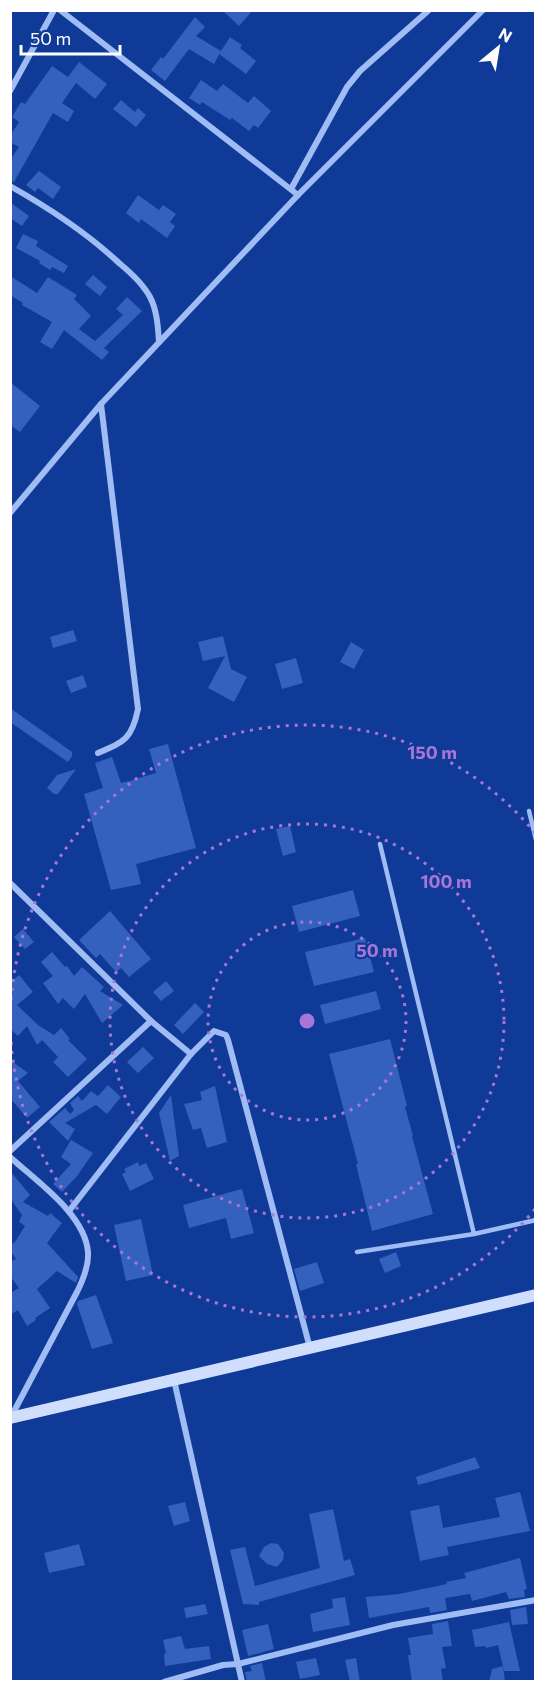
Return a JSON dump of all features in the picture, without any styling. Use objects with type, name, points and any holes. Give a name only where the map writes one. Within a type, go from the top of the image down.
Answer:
[{"type":"main road","points":[[11,1418],[536,1295]]},
{"type":"street","points":[[10,92],[54,10]]},
{"type":"street","points":[[60,10],[298,195]]},
{"type":"street","points":[[291,189],[347,87],[360,71],[429,10]]},
{"type":"street","points":[[10,513],[101,404],[159,342],[298,195],[483,10]]},
{"type":"street","points":[[10,186],[50,208],[97,243],[130,273],[150,297],[157,317],[159,342]]},
{"type":"street","points":[[98,753],[121,743],[134,728],[138,709],[101,404]]},
{"type":"street","points":[[10,883],[151,1021],[191,1054]]},
{"type":"street","points":[[10,1150],[151,1021]]},
{"type":"street","points":[[69,1211],[191,1054],[214,1031],[226,1035],[310,1348]]},
{"type":"street","points":[[10,1156],[69,1211],[84,1235],[88,1253],[84,1276],[11,1418]]},
{"type":"street","points":[[174,1379],[242,1682]]},
{"type":"street","points":[[164,1682],[223,1665],[238,1664],[393,1625],[536,1600]]},
{"type":"lane","points":[[529,811],[536,840]]},
{"type":"lane","points":[[380,844],[474,1234]]},
{"type":"lane","points":[[357,1252],[474,1234],[536,1220]]},
{"type":"building","points":[[222,10],[253,10],[239,26]]},
{"type":"building","points":[[195,17],[205,27],[196,36],[221,51],[214,64],[189,49],[165,81],[151,70],[161,57],[163,59]]},
{"type":"building","points":[[230,37],[242,45],[240,48],[256,61],[246,74],[219,54]]},
{"type":"building","points":[[79,62],[107,84],[95,99],[76,83],[62,103],[74,111],[68,122],[53,113],[14,182],[10,181],[10,160],[19,147],[10,142],[10,136],[19,122],[12,117],[21,102],[25,104],[52,66],[68,77]]},
{"type":"building","points":[[201,80],[217,91],[223,84],[248,103],[254,96],[271,111],[258,128],[254,125],[249,131],[232,118],[230,120],[202,102],[200,105],[189,98]]},
{"type":"building","points":[[121,100],[135,112],[138,108],[146,115],[136,127],[113,109]]},
{"type":"building","points":[[39,171],[61,187],[53,199],[38,188],[35,192],[26,185]]},
{"type":"building","points":[[138,195],[159,210],[163,205],[176,214],[170,222],[175,226],[167,238],[141,219],[139,223],[126,213]]},
{"type":"building","points":[[10,202],[29,216],[22,226],[10,218]]},
{"type":"building","points":[[23,234],[38,241],[36,246],[68,266],[64,273],[52,267],[50,270],[39,263],[40,261],[16,248]]},
{"type":"building","points":[[93,275],[107,287],[100,296],[85,284]]},
{"type":"building","points":[[10,276],[37,293],[48,277],[77,295],[74,299],[91,316],[79,329],[95,341],[123,315],[116,309],[127,297],[142,311],[104,348],[109,352],[102,360],[64,330],[52,349],[40,342],[52,322],[22,305],[23,303],[10,295]]},
{"type":"building","points":[[10,382],[40,406],[20,432],[10,425]]},
{"type":"building","points":[[73,630],[77,641],[53,648],[50,637]]},
{"type":"building","points":[[223,636],[231,669],[247,677],[234,702],[208,688],[225,656],[203,661],[198,642]]},
{"type":"building","points":[[351,642],[364,650],[354,669],[340,662]]},
{"type":"building","points":[[296,658],[303,683],[282,689],[275,664]]},
{"type":"building","points":[[83,675],[87,687],[71,693],[66,681]]},
{"type":"building","points":[[10,708],[72,752],[68,762],[10,722]]},
{"type":"building","points":[[168,744],[196,848],[136,864],[141,884],[111,890],[84,794],[103,788],[95,763],[112,757],[121,783],[129,781],[156,773],[149,749]]},
{"type":"building","points":[[76,769],[58,794],[54,794],[47,788],[57,775]]},
{"type":"building","points":[[290,826],[296,852],[283,856],[276,829]]},
{"type":"building","points":[[353,890],[360,916],[299,932],[292,906]]},
{"type":"building","points":[[110,911],[151,959],[129,977],[121,968],[116,972],[100,954],[96,958],[79,940]]},
{"type":"building","points":[[23,929],[34,942],[25,949],[14,937]]},
{"type":"building","points":[[365,938],[374,972],[314,986],[305,952]]},
{"type":"building","points":[[52,952],[74,976],[82,967],[104,987],[100,991],[123,1005],[102,1023],[85,994],[74,1009],[63,998],[58,1004],[43,983],[53,976],[41,962]]},
{"type":"building","points":[[19,975],[33,992],[17,1005],[38,1025],[54,1035],[61,1028],[70,1039],[68,1040],[87,1059],[68,1077],[53,1062],[58,1057],[42,1040],[37,1045],[27,1026],[18,1036],[10,1029],[10,983]]},
{"type":"building","points":[[166,981],[174,991],[161,1001],[153,992]]},
{"type":"building","points":[[376,991],[381,1009],[325,1024],[320,1005]]},
{"type":"building","points":[[195,1003],[204,1012],[183,1034],[174,1025]]},
{"type":"building","points":[[390,1039],[433,1214],[372,1231],[356,1164],[358,1164],[329,1054]]},
{"type":"building","points":[[143,1047],[154,1058],[138,1073],[127,1062]]},
{"type":"building","points":[[10,1060],[28,1073],[18,1081],[40,1107],[27,1118],[10,1098]]},
{"type":"building","points":[[108,1085],[121,1097],[107,1114],[96,1105],[65,1123],[75,1129],[68,1141],[49,1122],[65,1108],[70,1114],[74,1110],[70,1103],[78,1096],[82,1101],[91,1091],[98,1096]]},
{"type":"building","points":[[215,1086],[227,1142],[207,1148],[201,1128],[193,1130],[184,1104],[202,1100],[200,1092]]},
{"type":"building","points":[[171,1095],[179,1156],[170,1161],[159,1113]]},
{"type":"building","points":[[71,1140],[93,1153],[62,1192],[53,1184],[71,1164],[61,1157]]},
{"type":"building","points":[[138,1162],[139,1166],[146,1163],[154,1179],[130,1191],[122,1174],[126,1172],[124,1169]]},
{"type":"building","points":[[10,1171],[30,1195],[23,1202],[48,1216],[50,1213],[62,1223],[47,1243],[78,1277],[76,1283],[57,1271],[37,1289],[50,1308],[27,1326],[18,1310],[10,1315],[10,1293],[19,1288],[10,1276],[10,1262],[16,1259],[10,1250],[10,1245],[15,1242],[25,1226],[19,1222],[22,1215],[10,1198]]},
{"type":"building","points":[[242,1189],[254,1233],[231,1239],[226,1218],[189,1228],[183,1205]]},
{"type":"building","points":[[141,1219],[153,1275],[126,1281],[114,1225]]},
{"type":"building","points":[[396,1252],[401,1266],[385,1273],[379,1259]]},
{"type":"building","points":[[317,1262],[324,1283],[300,1291],[294,1269]]},
{"type":"building","points":[[96,1295],[113,1343],[92,1349],[77,1304],[78,1301]]},
{"type":"building","points":[[475,1457],[480,1468],[418,1485],[416,1477]]},
{"type":"building","points":[[520,1492],[530,1531],[447,1547],[449,1555],[420,1561],[410,1511],[439,1505],[443,1528],[500,1517],[495,1498]]},
{"type":"building","points":[[185,1502],[190,1521],[174,1526],[168,1506]]},
{"type":"building","points":[[333,1509],[344,1561],[350,1559],[355,1575],[259,1602],[259,1605],[243,1604],[230,1550],[245,1547],[255,1586],[320,1568],[309,1514]]},
{"type":"building","points":[[271,1543],[278,1544],[284,1553],[283,1560],[277,1567],[267,1564],[259,1556],[264,1547]]},
{"type":"building","points":[[79,1544],[85,1565],[49,1573],[44,1553]]},
{"type":"building","points":[[520,1558],[527,1589],[524,1590],[525,1597],[509,1599],[506,1592],[472,1601],[470,1594],[445,1598],[447,1610],[430,1613],[429,1607],[369,1618],[366,1597],[399,1594],[447,1584],[446,1582],[466,1578],[464,1573]]},
{"type":"building","points":[[345,1597],[350,1625],[313,1632],[310,1614],[333,1608],[332,1599]]},
{"type":"building","points":[[205,1604],[208,1614],[186,1618],[184,1608]]},
{"type":"building","points":[[526,1607],[528,1624],[512,1625],[510,1610]]},
{"type":"building","points":[[448,1621],[452,1646],[442,1647],[446,1668],[441,1669],[443,1682],[412,1682],[408,1638],[433,1634],[432,1624]]},
{"type":"building","points":[[509,1622],[520,1671],[504,1671],[498,1645],[486,1648],[485,1646],[475,1647],[472,1630]]},
{"type":"building","points":[[268,1624],[274,1649],[248,1656],[242,1630]]},
{"type":"building","points":[[181,1636],[185,1649],[209,1646],[211,1659],[165,1666],[164,1654],[166,1653],[163,1640]]},
{"type":"building","points":[[316,1658],[320,1675],[300,1679],[296,1662]]},
{"type":"building","points":[[356,1658],[360,1682],[350,1682],[345,1660]]},
{"type":"building","points":[[262,1663],[266,1682],[247,1682],[245,1672],[252,1671],[250,1666]]},
{"type":"building","points":[[503,1666],[505,1682],[489,1682],[492,1669]]}]
